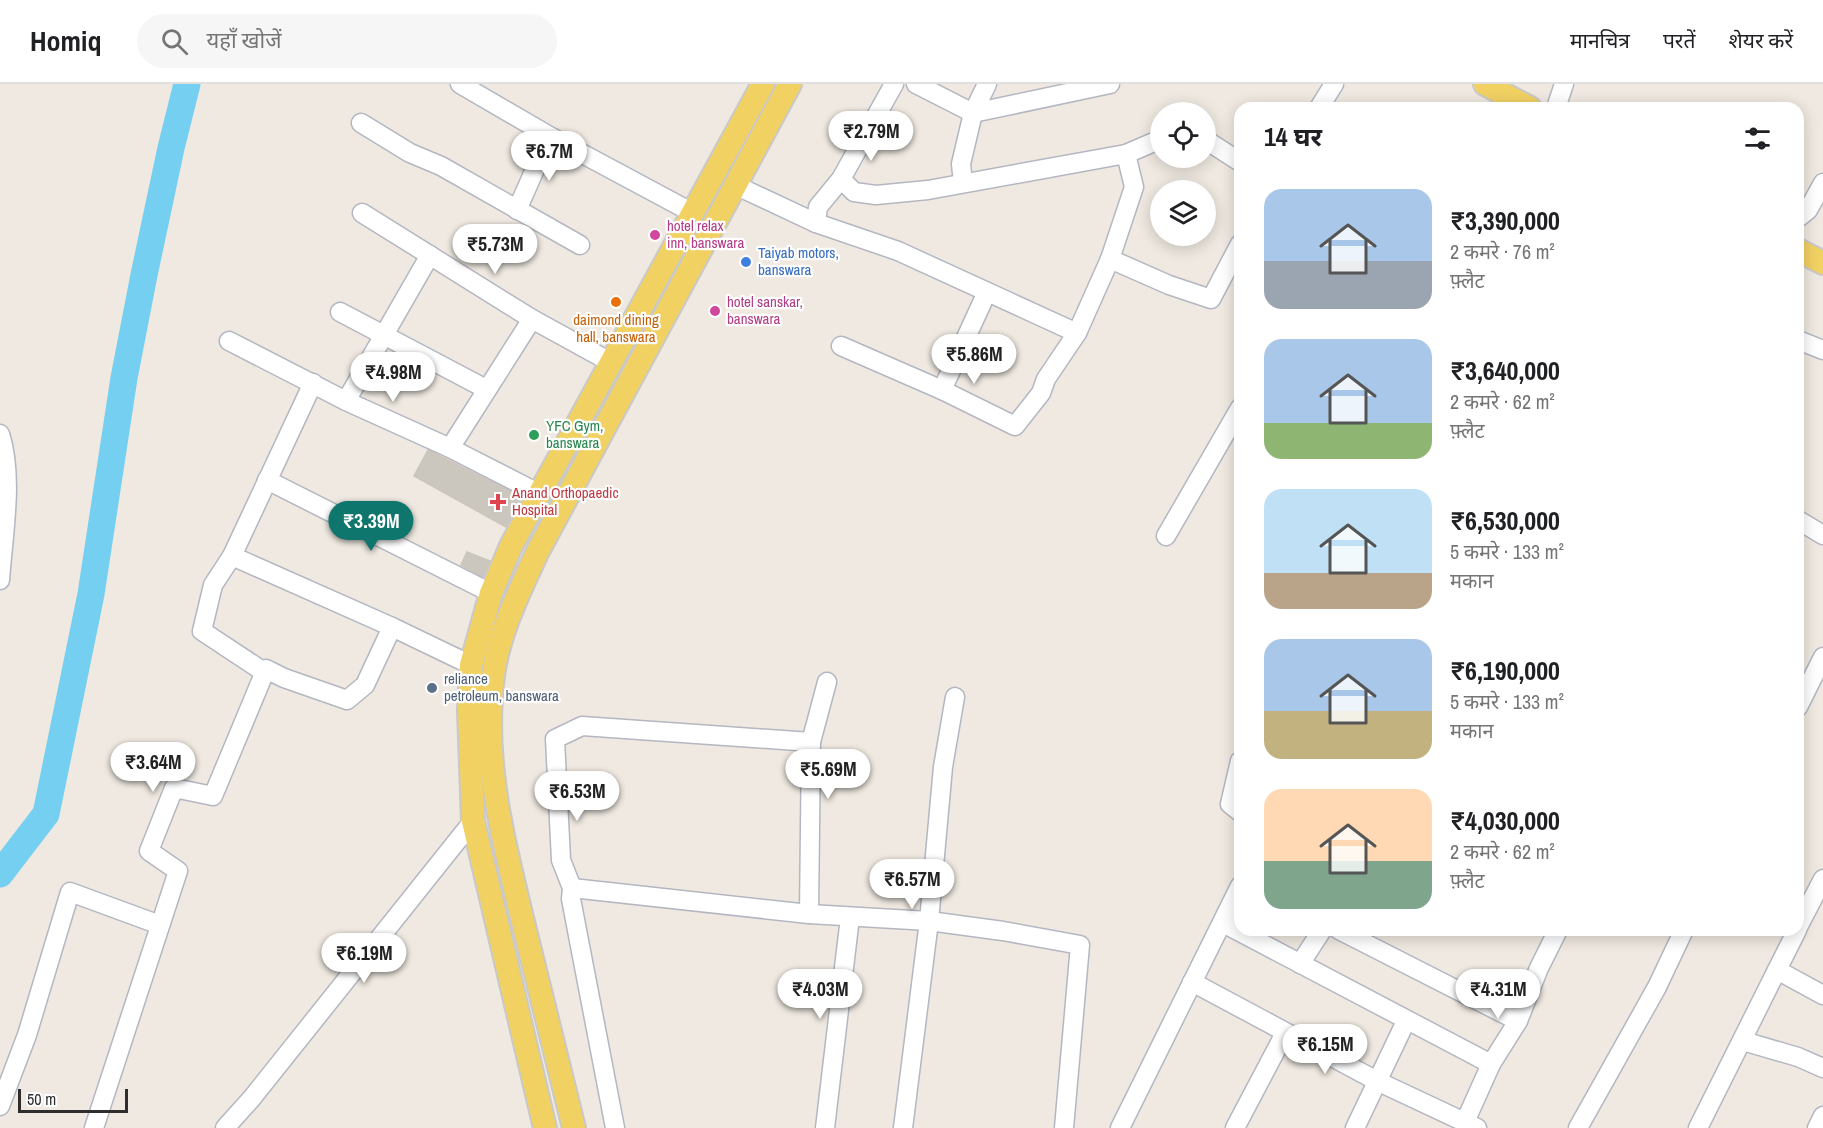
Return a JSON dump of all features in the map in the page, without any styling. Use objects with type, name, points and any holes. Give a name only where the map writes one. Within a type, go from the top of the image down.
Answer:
[{"type":"main road","points":[[545,1128],[473,821],[469,711],[471,665],[491,592],[511,546],[763,84]]},
{"type":"main road","points":[[574,1128],[509,865],[494,788],[490,732],[492,682],[501,644],[519,592],[538,551],[790,84]]},
{"type":"main road","points":[[1485,84],[1519,102]]},
{"type":"main road","points":[[1804,253],[1823,263]]},
{"type":"street","points":[[460,84],[552,138],[693,213]]},
{"type":"street","points":[[816,223],[818,207],[841,179],[894,84]]},
{"type":"street","points":[[916,84],[973,113],[1110,84]]},
{"type":"street","points":[[963,183],[961,164],[973,113],[987,84]]},
{"type":"street","points":[[1323,102],[1334,84]]},
{"type":"street","points":[[1558,102],[1564,84]]},
{"type":"street","points":[[362,123],[410,153],[441,166],[580,245]]},
{"type":"street","points":[[517,210],[543,151],[552,138]]},
{"type":"street","points":[[841,179],[854,192],[876,195],[928,190],[1126,154],[1150,144]]},
{"type":"street","points":[[1216,146],[1234,158]]},
{"type":"street","points":[[841,346],[942,390],[1015,426],[1041,393],[1046,379],[1077,333],[1110,260],[1134,187],[1126,154]]},
{"type":"street","points":[[1804,213],[1823,183]]},
{"type":"street","points":[[735,185],[816,223],[898,251],[1077,333]]},
{"type":"street","points":[[362,213],[532,319],[612,363]]},
{"type":"street","points":[[346,401],[430,255]]},
{"type":"street","points":[[1110,260],[1169,285],[1211,299],[1234,255]]},
{"type":"street","points":[[942,390],[987,292]]},
{"type":"street","points":[[340,312],[486,389]]},
{"type":"street","points":[[450,448],[532,319]]},
{"type":"street","points":[[229,341],[346,401],[450,448],[540,494]]},
{"type":"street","points":[[1804,342],[1823,350]]},
{"type":"street","points":[[264,672],[202,631],[213,585],[232,556],[313,383]]},
{"type":"street","points":[[1166,536],[1234,418]]},
{"type":"street","points":[[0,434],[4,448],[6,489],[0,580]]},
{"type":"street","points":[[267,480],[491,592]]},
{"type":"street","points":[[1804,524],[1823,535]]},
{"type":"street","points":[[232,556],[471,665]]},
{"type":"street","points":[[94,1128],[178,871],[149,851],[174,788],[213,796],[266,669],[284,678],[347,700],[365,685],[392,627]]},
{"type":"street","points":[[1804,695],[1823,657]]},
{"type":"street","points":[[808,914],[811,742],[827,682]]},
{"type":"street","points":[[903,1128],[928,921],[943,767],[955,697]]},
{"type":"street","points":[[615,1128],[572,899],[572,888],[561,860],[555,739],[582,726],[811,742]]},
{"type":"street","points":[[1234,786],[1230,804],[1234,807]]},
{"type":"street","points":[[225,1128],[252,1098],[473,821]]},
{"type":"street","points":[[1804,916],[1823,879]]},
{"type":"street","points":[[572,888],[808,914],[928,921],[1003,931],[1080,945],[1064,1128]]},
{"type":"street","points":[[0,1106],[27,1035],[70,892],[160,925]]},
{"type":"street","points":[[1120,1128],[1234,899]]},
{"type":"street","points":[[825,1128],[850,917]]},
{"type":"street","points":[[1223,923],[1234,929]]},
{"type":"street","points":[[1247,936],[1491,1064]]},
{"type":"street","points":[[1300,964],[1318,936]]},
{"type":"street","points":[[1351,936],[1518,1022]]},
{"type":"street","points":[[1192,982],[1377,1082],[1471,1125],[1491,1064],[1518,1022],[1539,968],[1555,936]]},
{"type":"street","points":[[1578,1128],[1657,987],[1681,936]]},
{"type":"street","points":[[1698,1128],[1794,936]]},
{"type":"street","points":[[1777,970],[1823,995]]},
{"type":"street","points":[[1355,1128],[1406,1021]]},
{"type":"street","points":[[1235,1128],[1284,1033]]},
{"type":"street","points":[[1743,1041],[1798,1057],[1823,1068]]},
{"type":"street","points":[[1817,1128],[1823,1116]]},
{"type":"building","points":[[428,450],[522,497],[506,527],[414,476]]},
{"type":"building","points":[[467,552],[490,561],[483,577],[461,565]]},
{"type":"waterway","points":[[0,874],[46,814],[91,594],[124,378],[171,148],[187,84]]},
{"type":"place","name":"hotel relax inn, banswara","points":[[655,235]]},
{"type":"place","name":"Taiyab motors, banswara","points":[[746,262]]},
{"type":"place","name":"daimond dining hall, banswara","points":[[616,302]]},
{"type":"place","name":"hotel sanskar, banswara","points":[[715,311]]},
{"type":"place","name":"YFC Gym, banswara","points":[[534,435]]},
{"type":"place","name":"Anand Orthopaedic Hospital","points":[[498,502]]},
{"type":"place","name":"reliance petroleum, banswara","points":[[432,688]]}]
